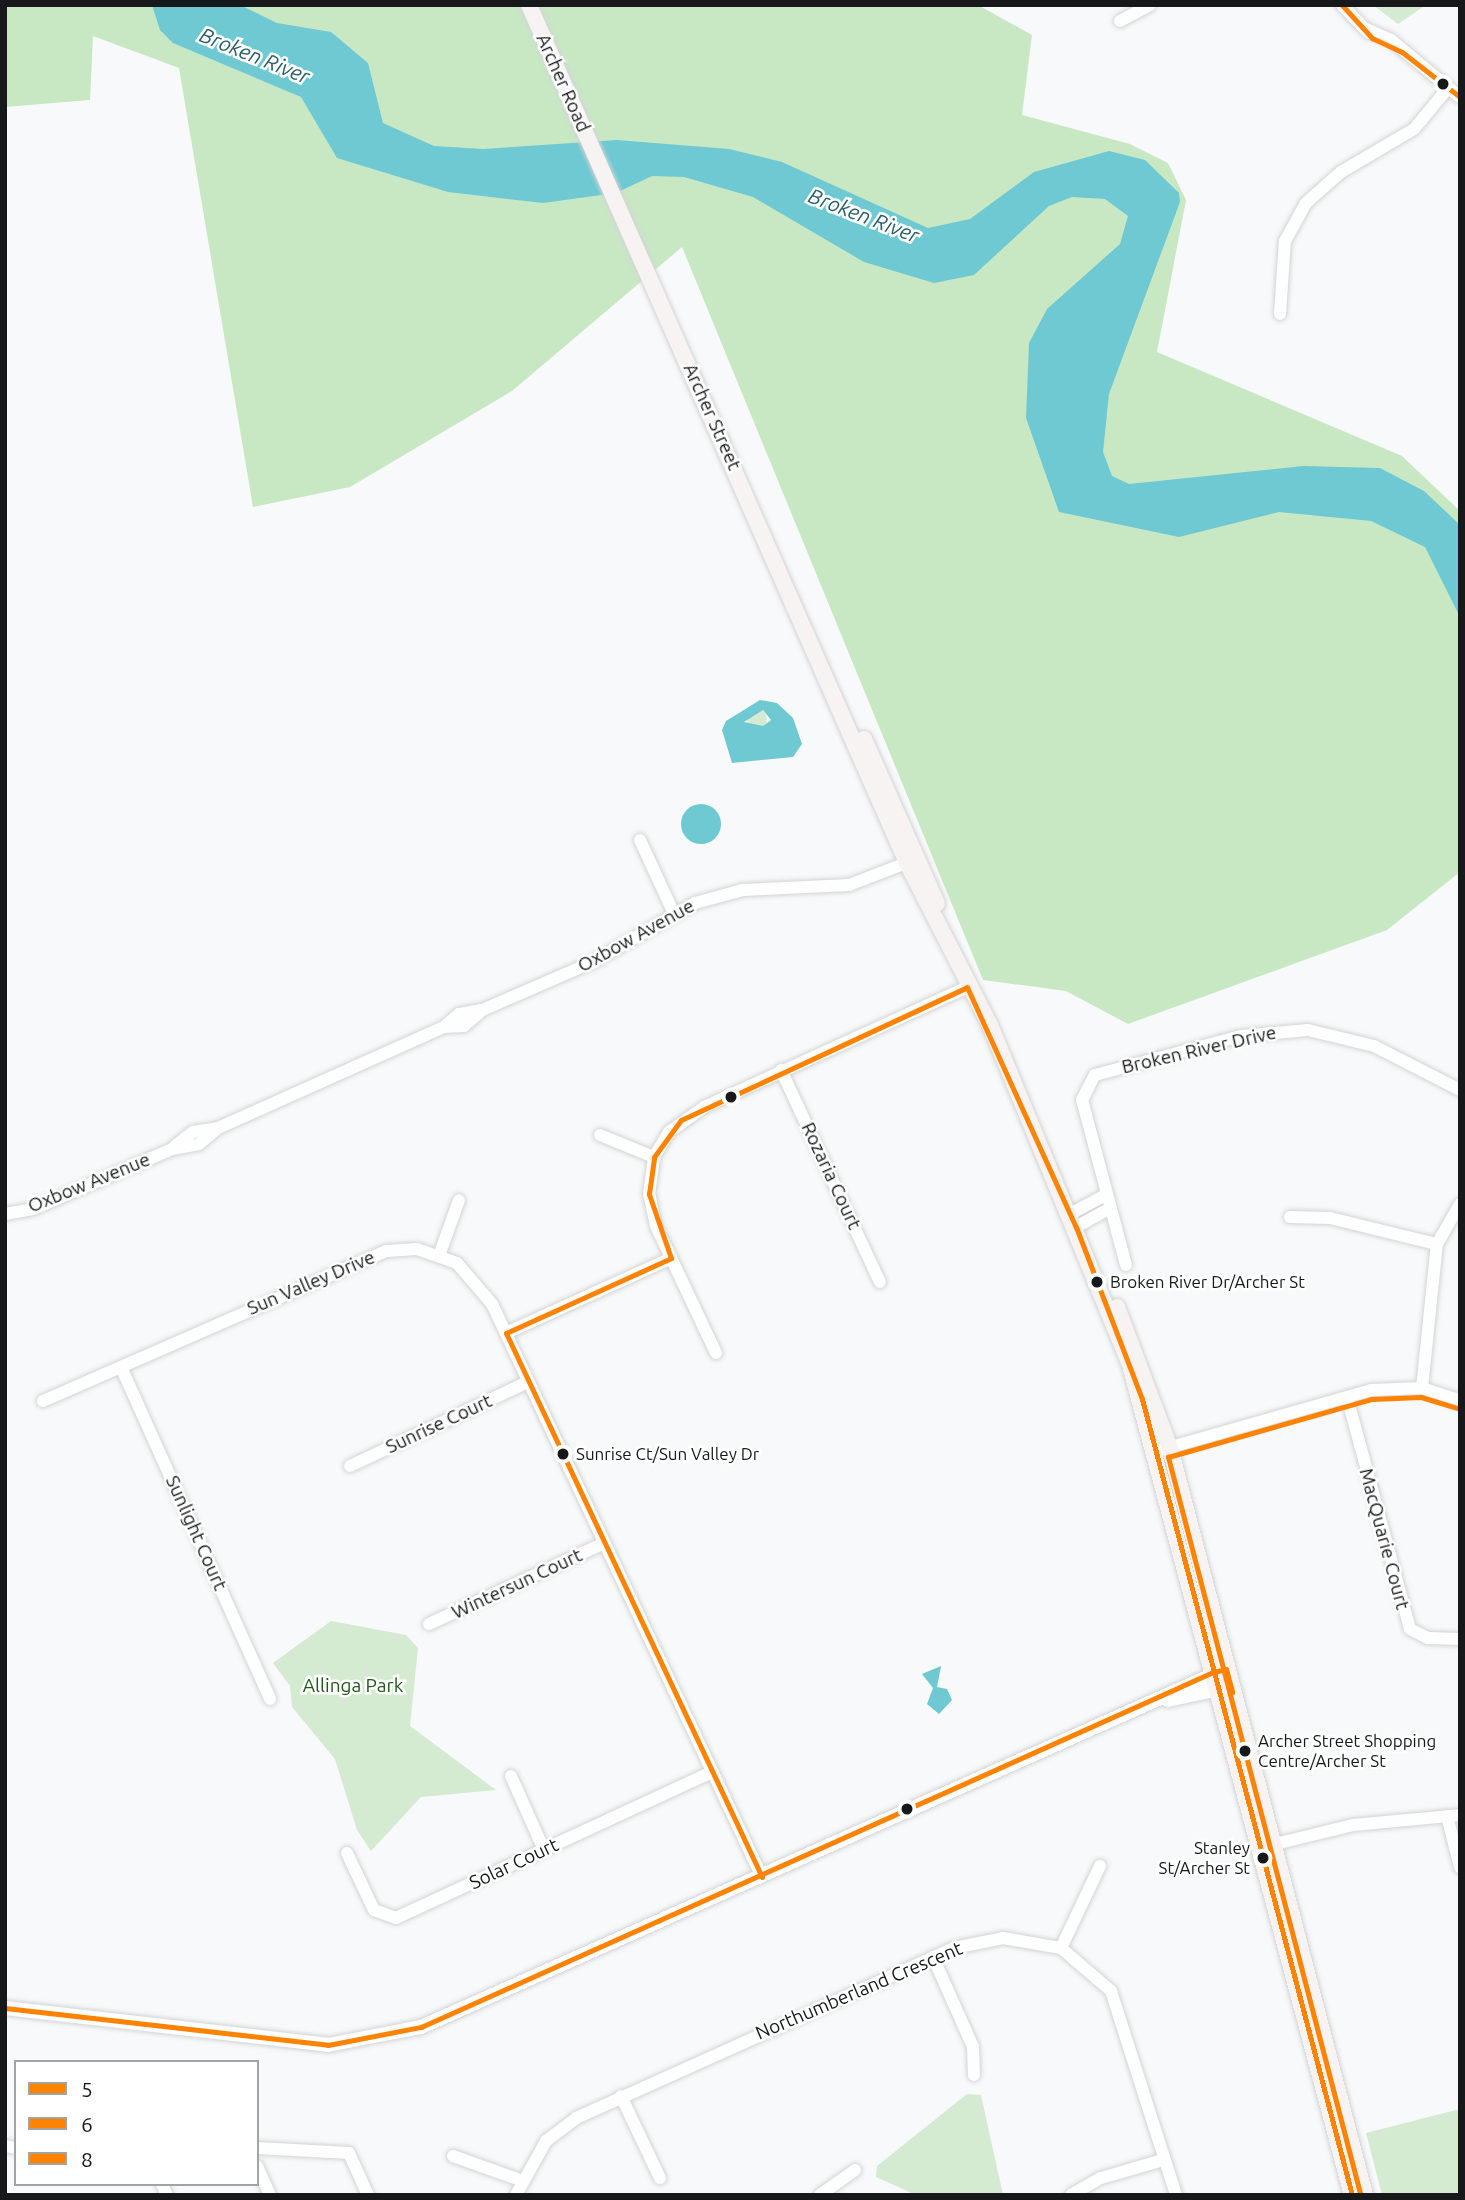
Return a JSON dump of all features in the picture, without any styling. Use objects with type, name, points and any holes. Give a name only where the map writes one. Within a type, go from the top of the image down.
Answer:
[{"type":"main road","name":"Archer Road","points":[[529,5],[598,161]]},
{"type":"main road","name":"Archer Street","points":[[598,161],[967,984],[981,1029],[1014,1089],[1136,1363],[1164,1450],[1323,2059],[1353,2185],[1365,2195]]},
{"type":"street","points":[[1120,20],[1150,5]]},
{"type":"street","points":[[1342,5],[1364,28],[1402,52],[1460,97]]},
{"type":"street","points":[[1280,314],[1285,241],[1306,203],[1341,172],[1414,129],[1448,88]]},
{"type":"street","points":[[640,840],[674,914]]},
{"type":"street","name":"Oxbow Avenue","points":[[5,1214],[33,1209],[172,1149],[199,1143],[218,1128],[444,1027],[464,1026],[482,1010],[593,962],[674,914],[718,895],[849,885],[912,861]]},
{"type":"street","points":[[716,1353],[671,1258],[649,1194],[654,1157],[681,1120],[781,1070],[967,984]]},
{"type":"street","name":"Broken River Drive","points":[[1126,1265],[1106,1202],[1082,1100],[1085,1086],[1101,1073],[1242,1036],[1308,1030],[1374,1046],[1460,1090]]},
{"type":"street","name":"Rozaria Court","points":[[781,1070],[880,1282]]},
{"type":"street","points":[[600,1135],[654,1157]]},
{"type":"street","points":[[459,1200],[440,1253],[485,1291],[762,1877]]},
{"type":"street","points":[[1073,1221],[1106,1202]]},
{"type":"street","points":[[1422,1388],[1437,1244],[1460,1204]]},
{"type":"street","points":[[1290,1217],[1330,1218],[1437,1244]]},
{"type":"street","name":"Sun Valley Drive","points":[[43,1401],[387,1251],[440,1253]]},
{"type":"street","points":[[506,1333],[671,1258]]},
{"type":"street","name":"Sunlight Court","points":[[121,1367],[270,1699]]},
{"type":"street","name":"Sunrise Court","points":[[349,1466],[528,1382]]},
{"type":"street","points":[[1164,1450],[1347,1397],[1422,1388],[1460,1400]]},
{"type":"street","name":"MacQuarie Court","points":[[1347,1397],[1410,1629],[1428,1638],[1460,1639]]},
{"type":"street","name":"Wintersun Court","points":[[429,1624],[604,1543]]},
{"type":"street","points":[[5,2008],[345,2043],[421,2027],[1220,1671]]},
{"type":"street","points":[[1153,1703],[1224,1687]]},
{"type":"street","name":"Solar Court","points":[[347,1853],[370,1905],[389,1919],[712,1772]]},
{"type":"street","points":[[511,1776],[544,1850]]},
{"type":"street","points":[[1267,1846],[1353,1825],[1453,1815],[1460,1867]]},
{"type":"street","points":[[1100,1866],[1061,1948],[1111,1991],[1124,2015],[1163,2160],[1176,2195]]},
{"type":"street","name":"Northumberland Crescent","points":[[516,2195],[520,2180],[559,2129],[621,2096],[933,1957],[1003,1938],[1061,1948]]},
{"type":"street","points":[[933,1957],[973,2047],[974,2075]]},
{"type":"street","points":[[621,2096],[660,2178]]},
{"type":"street","points":[[259,2148],[349,2153],[368,2195]]},
{"type":"street","points":[[453,2156],[520,2180]]},
{"type":"street","points":[[1071,2195],[1101,2178],[1163,2160]]},
{"type":"street","points":[[259,2170],[270,2195]]},
{"type":"street","points":[[820,2195],[855,2170]]},
{"type":"green space","points":[[5,5],[978,5],[1032,35],[1022,115],[1130,144],[1168,163],[1186,200],[1157,352],[1402,456],[1460,511],[1460,872],[1387,930],[1128,1024],[1066,991],[983,980],[682,247],[512,391],[350,487],[253,507],[179,68],[93,36],[90,100],[5,107]]},
{"type":"green space","points":[[1373,5],[1426,5],[1398,24]]},
{"type":"green space","points":[[757,709],[764,712],[767,719],[764,726],[757,729],[750,726],[747,719],[750,712]]},
{"type":"green space","name":"Allinga Park","points":[[331,1621],[406,1635],[418,1648],[410,1726],[496,1790],[421,1797],[371,1851],[357,1830],[335,1759],[292,1707],[290,1686],[273,1663]]},
{"type":"green space","points":[[967,2094],[981,2095],[1003,2195],[916,2195],[876,2177],[877,2166]]},
{"type":"green space","points":[[1460,2109],[1460,2195],[1382,2195],[1366,2133]]},
{"type":"water","name":"Broken River","points":[[152,5],[240,5],[277,23],[331,32],[368,63],[383,123],[434,146],[483,149],[617,140],[729,149],[782,162],[928,228],[970,219],[1034,172],[1109,151],[1145,160],[1179,193],[1180,202],[1109,394],[1103,452],[1112,476],[1129,484],[1303,466],[1380,468],[1424,491],[1460,525],[1460,617],[1425,547],[1371,521],[1279,512],[1179,537],[1059,512],[1026,418],[1029,343],[1047,309],[1120,244],[1128,216],[1105,199],[1072,197],[1049,206],[974,275],[934,283],[864,262],[753,197],[684,177],[652,176],[616,193],[543,203],[448,192],[337,158],[301,97],[173,43],[160,30]]},
{"type":"water","points":[[760,700],[777,703],[793,718],[802,744],[793,757],[732,763],[722,730],[726,721]],"holes":[[[763,710],[771,720],[763,726],[744,722]]]},
{"type":"water","points":[[701,804],[709,805],[715,810],[720,816],[720,832],[715,838],[709,843],[701,844],[693,843],[687,838],[682,832],[681,824],[682,816],[687,810],[693,805]]},
{"type":"water","points":[[941,1666],[937,1687],[947,1689],[952,1700],[939,1714],[927,1704],[933,1688],[922,1674]]},
{"type":"transit line","name":"8","points":[[1342,5],[1372,38],[1402,52],[1460,97]]},
{"type":"transit line","name":"5","points":[[762,1877],[506,1333],[671,1258],[649,1194],[654,1157],[681,1120],[967,987],[1076,1227],[1142,1399],[1352,2195]]},
{"type":"transit line","name":"6","points":[[1360,2193],[1168,1457],[1372,1399],[1421,1397],[1457,1408]]},
{"type":"transit line","name":"5","points":[[5,2008],[328,2045],[421,2027],[1213,1672],[1226,1669],[1232,1692]]},
{"type":"place","name":"Broken River Dr/Archer St","points":[[1097,1282]]},
{"type":"place","name":"Sunrise Ct/Sun Valley Dr","points":[[563,1454]]},
{"type":"place","name":"Archer Street Shopping Centre/Archer St","points":[[1245,1751]]},
{"type":"place","name":"Stanley St/Archer St","points":[[1263,1858]]}]
